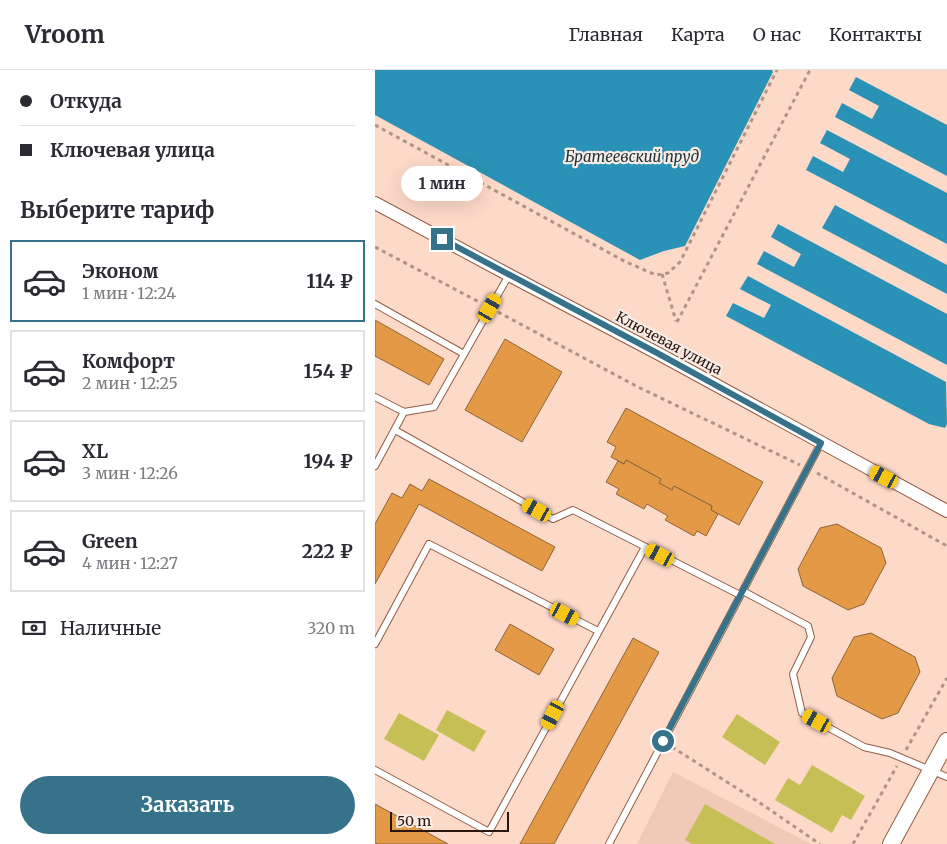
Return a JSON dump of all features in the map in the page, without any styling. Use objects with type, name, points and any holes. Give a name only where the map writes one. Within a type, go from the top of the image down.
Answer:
[{"type":"street","name":"Ключевая улица","points":[[375,203],[659,354],[947,511]]},
{"type":"street","points":[[891,844],[947,740]]},
{"type":"lane","points":[[375,397],[404,412],[434,406],[509,275]]},
{"type":"lane","points":[[375,304],[464,354]]},
{"type":"lane","points":[[375,466],[404,412]]},
{"type":"lane","points":[[395,430],[553,519],[573,510],[808,626],[811,638],[793,674],[802,713],[864,747],[890,753],[947,778]]},
{"type":"lane","points":[[609,844],[821,443]]},
{"type":"lane","points":[[375,644],[429,544],[599,631]]},
{"type":"lane","points":[[375,770],[489,832],[645,547]]},
{"type":"path","points":[[375,125],[626,262],[656,275],[668,273],[680,262],[777,70]]},
{"type":"path","points":[[662,274],[677,322],[809,70]]},
{"type":"path","points":[[375,247],[638,387],[808,469],[947,546]]},
{"type":"path","points":[[663,741],[820,844]]},
{"type":"shaded area","points":[[447,710],[486,731],[474,752],[436,730]]},
{"type":"shaded area","points":[[399,713],[439,735],[424,761],[384,739]]},
{"type":"shaded area","points":[[737,714],[780,742],[765,765],[722,737]]},
{"type":"shaded area","points":[[812,765],[865,796],[851,820],[842,815],[832,833],[775,800],[788,778],[800,785]]},
{"type":"shaded area","points":[[673,772],[811,844],[637,844]]},
{"type":"shaded area","points":[[705,804],[775,844],[692,844],[685,840]]},
{"type":"water","name":"Братеевский пруд","points":[[375,70],[772,70],[773,72],[685,246],[640,260],[375,115]]},
{"type":"water","points":[[856,77],[947,125],[947,176],[835,117],[842,103],[872,119],[879,106],[849,90]]},
{"type":"water","points":[[827,130],[947,193],[947,244],[806,170],[813,156],[843,172],[850,159],[820,143]]},
{"type":"water","points":[[835,205],[947,265],[947,294],[822,228]]},
{"type":"water","points":[[778,224],[947,314],[947,365],[757,264],[764,251],[794,267],[801,254],[771,237]]},
{"type":"water","points":[[748,276],[946,382],[947,424],[945,428],[929,424],[726,316],[733,303],[764,318],[771,305],[740,289]]},
{"type":"building","points":[[375,320],[444,359],[429,385],[375,356]]},
{"type":"building","points":[[505,339],[562,372],[522,442],[465,410]]},
{"type":"building","points":[[626,408],[763,482],[739,525],[711,510],[712,506],[674,486],[672,490],[659,483],[661,479],[626,460],[624,464],[611,457],[616,447],[607,442]]},
{"type":"building","points":[[626,460],[661,479],[659,483],[672,490],[674,486],[712,506],[711,510],[718,514],[706,536],[697,531],[694,536],[665,520],[668,516],[647,504],[644,509],[616,494],[619,489],[606,482],[618,461],[624,464]]},
{"type":"building","points":[[429,479],[555,547],[542,571],[419,504],[375,584],[375,524],[392,493],[402,498],[410,484],[422,491]]},
{"type":"building","points":[[837,524],[881,548],[886,563],[864,604],[848,610],[803,586],[798,569],[820,528]]},
{"type":"building","points":[[510,624],[554,649],[539,675],[495,650]]},
{"type":"building","points":[[871,633],[915,657],[920,672],[898,713],[882,719],[837,696],[832,678],[854,637]]},
{"type":"building","points":[[633,638],[659,652],[554,844],[520,844]]},
{"type":"building","points":[[375,804],[448,844],[375,843]]},
{"type":"route","points":[[442,239],[659,354],[821,443],[663,741]]}]
